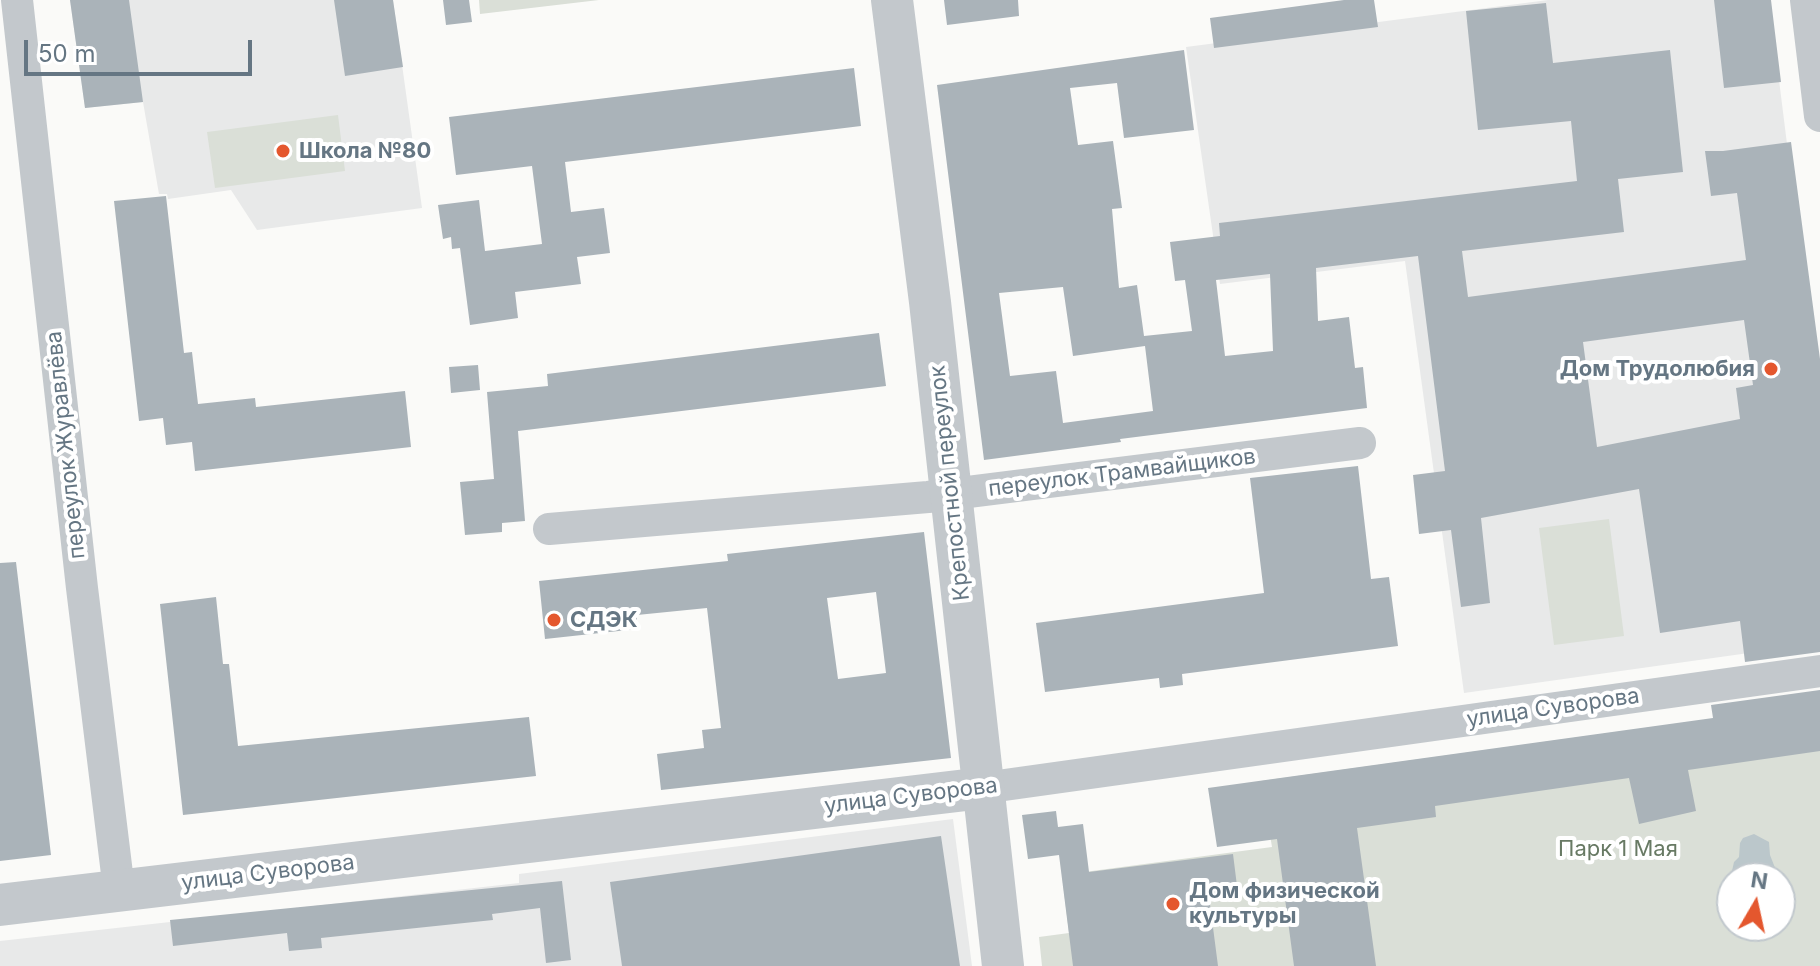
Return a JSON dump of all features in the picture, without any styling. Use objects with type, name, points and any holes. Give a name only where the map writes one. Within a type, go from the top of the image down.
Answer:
[{"type":"street","name":"переулок Журавлёва","points":[[17,0],[119,890]]},
{"type":"street","name":"Крепостной переулок","points":[[892,0],[1003,966]]},
{"type":"street","points":[[1806,0],[1820,116]]},
{"type":"street","name":"переулок Трамвайщиков","points":[[549,529],[951,495],[1360,443]]},
{"type":"street","name":"улица Суворова","points":[[0,905],[983,788],[1820,671]]},
{"type":"shaded area","name":"Школа №80","points":[[70,0],[393,0],[422,208],[257,230],[231,190],[168,199],[167,194],[159,194],[143,102],[85,108]]},
{"type":"shaded area","points":[[1548,0],[1769,0],[1820,408],[1820,643],[1464,693],[1405,261],[1220,284],[1186,47]]},
{"type":"shaded area","points":[[953,819],[972,966],[0,966],[0,941],[519,883],[519,874]]},
{"type":"shaded area","points":[[1754,834],[1769,842],[1773,862],[1734,862],[1739,857],[1743,838]]},
{"type":"green space","points":[[479,0],[599,0],[480,14]]},
{"type":"green space","points":[[338,115],[345,171],[215,188],[207,132]]},
{"type":"green space","points":[[1609,519],[1624,636],[1554,645],[1539,528]]},
{"type":"green space","name":"Парк 1 Мая","points":[[1820,704],[1820,966],[1042,966],[1039,937],[1069,933],[1062,875],[1272,847],[1261,781]]},
{"type":"building","points":[[70,0],[129,0],[143,102],[85,108]]},
{"type":"building","points":[[334,0],[393,0],[403,67],[345,76]]},
{"type":"building","points":[[443,0],[469,0],[472,22],[446,25]]},
{"type":"building","points":[[944,0],[1018,0],[1019,16],[947,25]]},
{"type":"building","points":[[1344,0],[1374,0],[1378,27],[1214,48],[1210,18]]},
{"type":"building","points":[[1714,0],[1771,0],[1781,82],[1724,88]]},
{"type":"building","points":[[1546,3],[1553,63],[1670,50],[1683,172],[1618,179],[1624,232],[1462,251],[1468,297],[1746,260],[1737,193],[1711,196],[1705,151],[1791,142],[1820,359],[1820,652],[1745,662],[1740,621],[1660,633],[1639,489],[1481,518],[1490,603],[1461,607],[1451,530],[1419,534],[1413,475],[1445,471],[1418,256],[1316,268],[1318,321],[1349,317],[1355,368],[1363,367],[1367,408],[1120,439],[1121,442],[984,460],[937,85],[1184,50],[1194,130],[1124,138],[1117,83],[1070,88],[1078,145],[1113,141],[1122,208],[1112,209],[1119,288],[1137,285],[1144,336],[1192,331],[1185,280],[1175,281],[1170,242],[1220,236],[1219,223],[1577,181],[1571,121],[1478,130],[1466,11]],"holes":[[[1270,274],[1273,351],[1225,356],[1216,280]],[[1063,287],[1073,356],[1145,346],[1153,411],[1063,423],[1056,371],[1010,376],[999,293]],[[1744,320],[1753,385],[1736,388],[1740,419],[1597,447],[1583,342]]]},
{"type":"building","points":[[854,68],[861,126],[565,162],[571,212],[604,208],[610,253],[577,257],[581,284],[515,292],[518,318],[470,325],[460,248],[452,249],[451,237],[443,239],[438,205],[479,200],[485,251],[542,244],[532,166],[456,175],[449,117]]},
{"type":"building","points":[[166,196],[184,353],[192,352],[198,404],[255,398],[256,407],[405,391],[411,447],[195,471],[192,442],[166,445],[163,418],[139,421],[114,201]]},
{"type":"building","points":[[879,333],[886,386],[518,431],[525,521],[502,523],[502,532],[465,535],[460,482],[494,479],[487,392],[548,386],[547,374]]},
{"type":"building","points":[[478,365],[480,390],[451,393],[449,367]]},
{"type":"building","points":[[1358,466],[1371,579],[1389,577],[1398,646],[1182,674],[1183,685],[1160,688],[1159,678],[1045,692],[1036,623],[1264,593],[1250,478]]},
{"type":"building","points":[[924,532],[951,758],[661,790],[657,754],[704,748],[702,730],[721,728],[707,608],[637,615],[637,629],[545,639],[539,581],[728,561],[727,554]],"holes":[[[876,592],[886,673],[838,679],[827,598]]]},
{"type":"building","points":[[16,562],[51,855],[0,861],[0,563]]},
{"type":"building","points":[[216,597],[223,664],[229,664],[238,746],[529,717],[536,776],[183,815],[160,604]]},
{"type":"building","points":[[1820,690],[1820,751],[1688,770],[1696,811],[1639,824],[1629,778],[1435,806],[1436,817],[1357,828],[1376,966],[1294,966],[1277,839],[1217,847],[1208,788],[1713,718],[1711,705]]},
{"type":"building","name":"Дом физической культуры","points":[[1056,811],[1058,827],[1083,824],[1089,872],[1233,854],[1237,886],[1208,889],[1218,966],[1073,966],[1059,855],[1028,859],[1022,815]]},
{"type":"building","points":[[941,836],[960,966],[622,966],[610,882]]},
{"type":"building","points":[[562,881],[571,960],[546,963],[540,908],[492,914],[493,920],[321,938],[322,948],[289,951],[287,933],[173,946],[170,920]]},
{"type":"place","name":"Школа №80","points":[[283,151]]},
{"type":"place","name":"Дом Трудолюбия","points":[[1771,369]]},
{"type":"place","name":"СДЭК","points":[[554,620]]},
{"type":"place","name":"Дом физической культуры","points":[[1173,904]]}]
